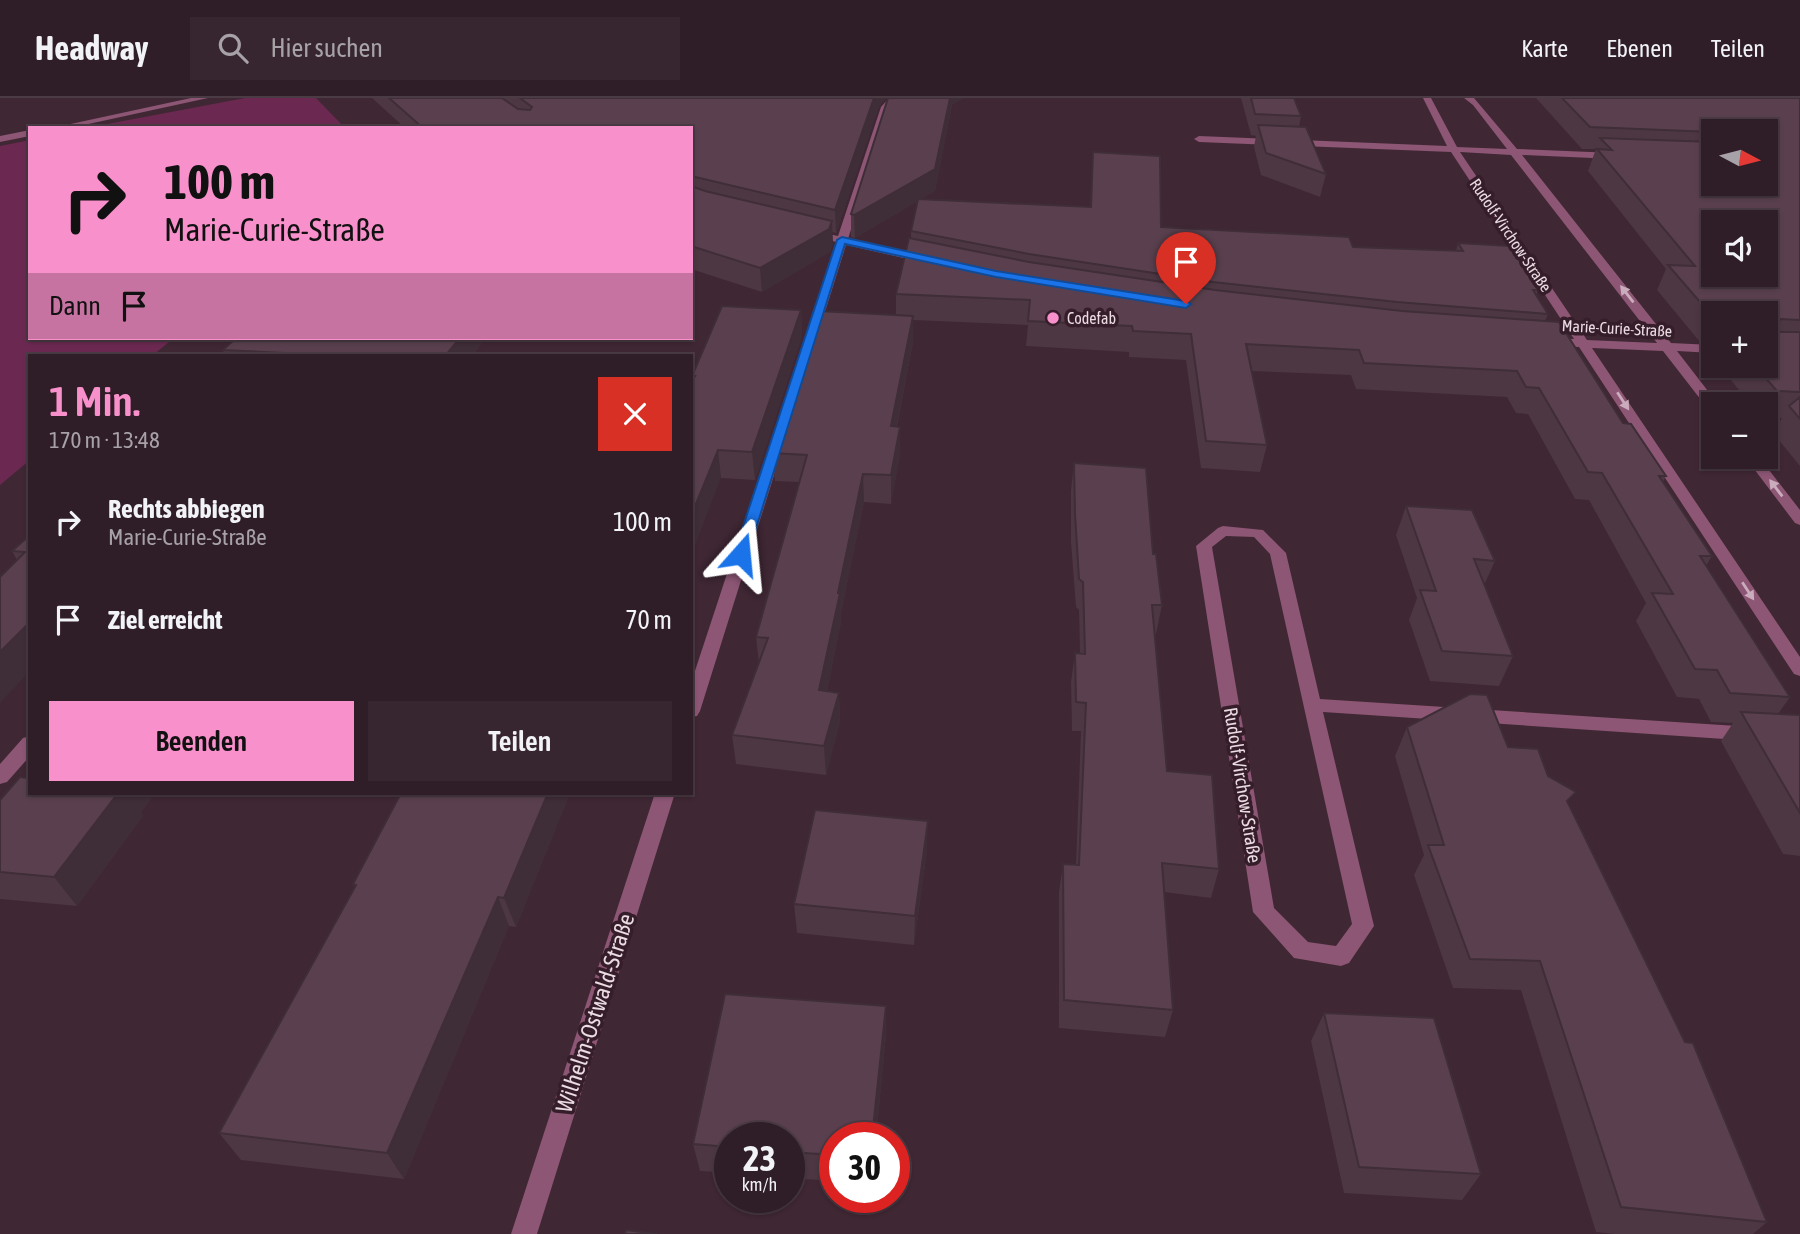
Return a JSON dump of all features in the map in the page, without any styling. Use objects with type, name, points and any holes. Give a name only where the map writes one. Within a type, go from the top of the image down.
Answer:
[{"type":"street","points":[[66,126],[204,98]]},
{"type":"street","points":[[808,345],[885,107],[894,98]]},
{"type":"street","name":"Rudolf-Virchow-Straße","points":[[1427,98],[1454,150],[1800,670]]},
{"type":"street","points":[[1468,98],[1476,103],[1702,392]]},
{"type":"street","points":[[0,139],[28,133]]},
{"type":"street","name":"Rudolf-Virchow-Straße","points":[[1199,139],[1621,156]]},
{"type":"street","points":[[792,229],[943,263]]},
{"type":"street","name":"Marie-Curie-Straße","points":[[1533,341],[1701,349]]},
{"type":"street","points":[[693,705],[783,424]]},
{"type":"street","points":[[1761,469],[1800,520]]},
{"type":"street","name":"Rudolf-Virchow-Straße","points":[[1223,531],[1258,533],[1278,553],[1314,705],[1363,926],[1341,956],[1301,951],[1264,912],[1204,546],[1223,531]]},
{"type":"street","points":[[1314,705],[1800,737]]},
{"type":"street","points":[[0,777],[28,745]]},
{"type":"street","name":"Wilhelm-Ostwald-Straße","points":[[524,1234],[664,795]]},
{"type":"shaded area","points":[[245,98],[316,98],[343,126],[97,126]]},
{"type":"shaded area","points":[[28,140],[28,340],[172,340],[154,354],[28,354],[28,462],[0,485],[0,146]]},
{"type":"building","points":[[389,98],[502,98],[518,109],[530,110],[532,107],[520,98],[874,98],[835,210],[693,176],[693,126],[421,126]]},
{"type":"building","points":[[888,98],[950,98],[935,169],[854,215],[851,214]]},
{"type":"building","points":[[1251,98],[1294,98],[1301,116],[1255,114]]},
{"type":"building","points":[[1562,98],[1800,98],[1800,320],[1780,319],[1778,326],[1778,301],[1701,301],[1701,303],[1668,265],[1695,266],[1597,149],[1612,150],[1600,138],[1701,142],[1701,196],[1778,196],[1778,119],[1701,119],[1701,132],[1590,127]]},
{"type":"building","points":[[1258,125],[1306,127],[1326,174],[1266,153]]},
{"type":"building","points":[[1093,152],[1160,156],[1161,227],[1349,237],[1353,247],[1463,251],[1458,243],[1510,246],[1538,290],[1533,290],[1548,314],[1397,302],[1213,282],[1029,254],[911,231],[918,199],[1091,207]]},
{"type":"building","points":[[693,187],[832,221],[829,229],[760,268],[693,247]]},
{"type":"building","points":[[909,238],[1029,262],[1215,290],[1402,311],[1559,322],[1623,423],[1631,424],[1666,476],[1659,476],[1712,556],[1700,556],[1790,697],[1730,693],[1717,670],[1695,669],[1652,593],[1673,594],[1602,473],[1588,472],[1539,388],[1526,387],[1517,371],[1364,363],[1359,350],[1246,344],[1267,445],[1206,441],[1191,334],[1133,331],[1132,326],[1028,321],[1030,300],[896,294]]},
{"type":"building","points":[[722,306],[801,310],[752,452],[718,450],[693,511],[695,376],[693,374]]},
{"type":"building","points":[[819,311],[913,316],[891,426],[900,427],[891,475],[863,474],[838,593],[819,690],[839,693],[824,746],[732,735],[768,638],[756,637],[807,455],[772,453]]},
{"type":"building","points":[[1778,330],[1800,332],[1800,392],[1777,391],[1766,378],[1778,378]]},
{"type":"building","points":[[234,340],[458,340],[447,354],[305,354],[223,350]]},
{"type":"building","points":[[1800,397],[1800,419],[1789,406]]},
{"type":"building","points":[[1074,463],[1146,468],[1153,554],[1156,554],[1162,605],[1152,605],[1167,771],[1212,775],[1219,869],[1162,863],[1173,1010],[1064,1000],[1063,864],[1079,865],[1086,703],[1076,702],[1075,653],[1085,654],[1083,582],[1079,579]]},
{"type":"building","points":[[1406,506],[1472,510],[1495,561],[1474,559],[1513,656],[1442,651],[1420,590],[1436,591]]},
{"type":"building","points":[[28,537],[28,624],[0,652],[0,577],[25,552],[12,551]]},
{"type":"building","points":[[1470,694],[1487,695],[1508,747],[1538,749],[1548,776],[1576,792],[1567,801],[1685,1042],[1693,1043],[1767,1222],[1621,1207],[1540,961],[1470,959],[1428,845],[1444,845],[1407,727]]},
{"type":"building","points":[[1741,712],[1800,715],[1800,813]]},
{"type":"building","points":[[20,777],[27,778],[28,795],[116,795],[54,877],[0,872],[0,800]]},
{"type":"building","points":[[400,795],[547,795],[504,898],[498,897],[387,1153],[219,1133],[356,885],[353,884]]},
{"type":"building","points":[[815,810],[928,821],[915,916],[794,904]]},
{"type":"building","points":[[725,994],[886,1006],[874,1122],[819,1122],[819,1154],[805,1153],[805,1122],[714,1122],[714,1146],[693,1144]]},
{"type":"building","points":[[1324,1013],[1434,1018],[1481,1174],[1359,1167]]},
{"type":"building","points":[[626,1230],[657,1234],[625,1234]]},
{"type":"place","name":"Codefab","points":[[1053,318]]},
{"type":"route","points":[[741,554],[842,240],[996,274],[1186,304]]}]
